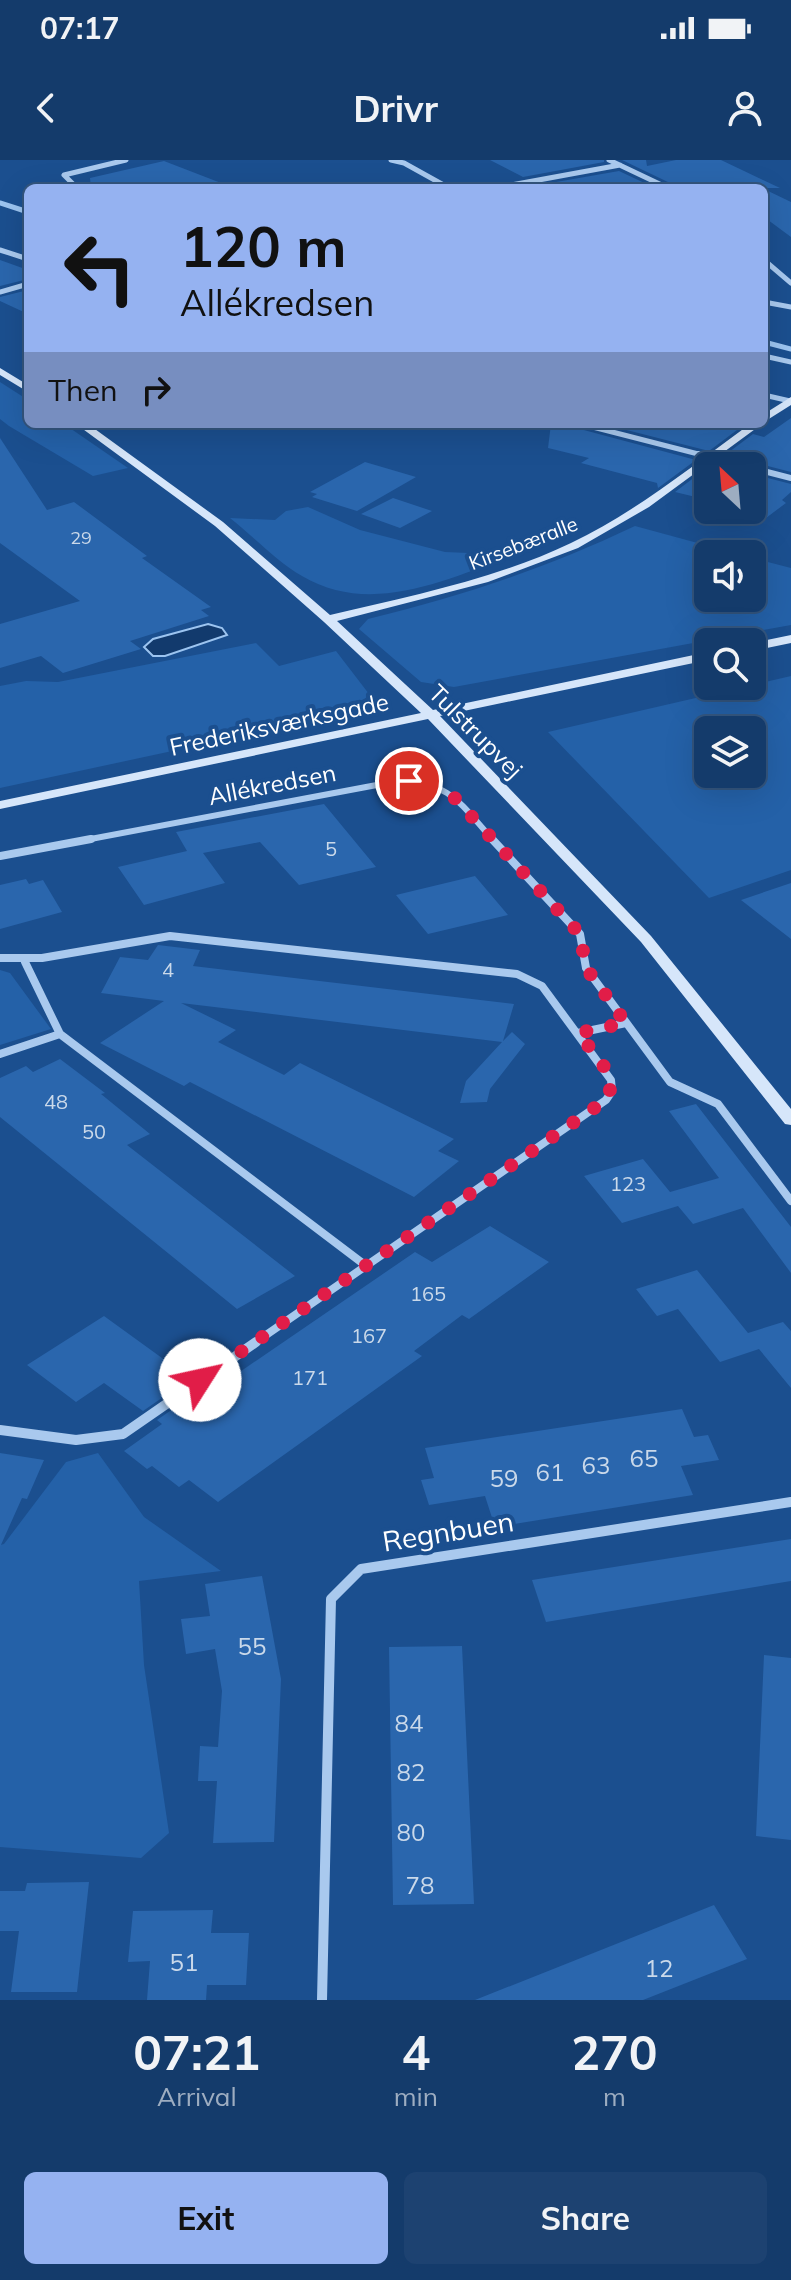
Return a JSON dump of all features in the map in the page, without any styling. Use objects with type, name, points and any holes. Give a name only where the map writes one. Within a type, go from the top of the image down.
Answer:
[{"type":"street","points":[[73,184],[64,175],[126,160]]},
{"type":"street","points":[[391,160],[404,163],[442,184]]},
{"type":"street","points":[[609,160],[660,184]]},
{"type":"street","points":[[517,184],[620,165]]},
{"type":"street","points":[[0,250],[24,258]]},
{"type":"street","points":[[768,263],[791,283]]},
{"type":"street","points":[[0,292],[24,285]]},
{"type":"street","points":[[768,303],[791,307]]},
{"type":"street","points":[[768,357],[791,362]]},
{"type":"street","points":[[0,371],[24,386]]},
{"type":"street","points":[[768,396],[790,400]]},
{"type":"street","points":[[768,416],[790,400]]},
{"type":"street","name":"Tulstrupvej","points":[[87,428],[219,524],[431,715],[646,939],[791,1120]]},
{"type":"street","points":[[597,428],[694,453]]},
{"type":"street","name":"Kirsebæralle","points":[[718,452],[751,428]]},
{"type":"street","name":"Kirsebæralle","points":[[328,619],[513,571],[576,545],[625,518],[694,469]]},
{"type":"street","points":[[766,472],[791,478]]},
{"type":"street","points":[[766,644],[791,639]]},
{"type":"street","name":"Frederiksværksgade","points":[[0,805],[694,659]]},
{"type":"street","name":"Allékredsen","points":[[0,856],[398,781],[435,785],[449,792],[580,934],[586,968],[670,1082],[718,1104],[791,1201]]},
{"type":"street","points":[[0,958],[25,962],[148,937],[170,936],[517,974],[542,986],[611,1080],[612,1091],[606,1100],[123,1434],[95,1442],[72,1442],[0,1430]]},
{"type":"street","points":[[25,962],[60,1034],[365,1265]]},
{"type":"street","points":[[578,1033],[626,1023]]},
{"type":"street","points":[[0,1054],[60,1034]]},
{"type":"street","name":"Regnbuen","points":[[322,2000],[331,1599],[361,1569],[791,1502]]},
{"type":"shaded area","points":[[0,382],[24,397],[24,428],[70,428],[128,468],[93,476],[0,419]]},
{"type":"shaded area","points":[[308,507],[360,530],[445,552],[515,555],[409,590],[382,594],[355,593],[328,588],[292,570],[230,518],[275,520],[286,511]]},
{"type":"shaded area","points":[[635,526],[694,542],[694,612],[766,612],[766,562],[791,568],[791,625],[766,630],[694,628],[694,643],[454,687],[421,682],[359,629],[368,619],[504,580]]},
{"type":"shaded area","points":[[208,624],[222,628],[227,635],[165,656],[153,656],[144,647],[153,639]]},
{"type":"shaded area","points":[[256,643],[279,666],[336,651],[369,694],[354,712],[0,788],[0,686],[26,681],[58,682]]},
{"type":"shaded area","points":[[791,676],[791,870],[709,898],[548,732],[694,698],[766,700],[766,682]]},
{"type":"shaded area","points":[[0,970],[10,973],[51,1029],[0,1045]]},
{"type":"shaded area","points":[[98,1453],[144,1517],[221,1571],[139,1581],[144,1665],[169,1833],[141,1858],[0,1847],[0,1545],[4,1544],[66,1462]]},
{"type":"building","points":[[490,160],[604,160],[604,162],[523,177]]},
{"type":"building","points":[[622,160],[646,160],[647,166],[676,160],[721,160],[780,188],[768,188],[768,184],[670,183]]},
{"type":"building","points":[[164,161],[224,184],[91,184],[90,178]]},
{"type":"building","points":[[619,171],[647,184],[545,184]]},
{"type":"building","points":[[768,191],[791,202],[791,237],[768,220]]},
{"type":"building","points":[[0,260],[24,269],[24,280],[0,286]]},
{"type":"building","points":[[24,291],[24,312],[0,301],[0,297]]},
{"type":"building","points":[[791,418],[791,472],[766,466],[766,452],[729,452],[753,434],[764,437]]},
{"type":"building","points":[[550,428],[579,428],[694,461],[658,488],[657,483],[581,463],[589,458],[548,448]]},
{"type":"building","points":[[619,428],[737,430],[709,451]]},
{"type":"building","points":[[0,438],[47,510],[74,502],[147,556],[142,558],[211,607],[201,610],[209,616],[130,641],[141,649],[63,673],[41,656],[0,668],[0,624],[80,601],[0,543]]},
{"type":"building","points":[[365,462],[416,477],[357,511],[312,497],[317,494],[310,492]]},
{"type":"building","points":[[694,478],[694,497],[675,492]]},
{"type":"building","points":[[766,478],[791,484],[791,492],[782,500],[786,503],[766,518]]},
{"type":"building","points":[[393,498],[432,511],[400,528],[361,514]]},
{"type":"building","points":[[324,804],[376,867],[299,885],[260,842],[203,853],[225,883],[144,905],[118,867],[187,851],[176,832]]},
{"type":"building","points":[[475,876],[508,915],[428,934],[396,895]]},
{"type":"building","points":[[26,879],[29,884],[43,880],[62,912],[0,929],[0,885]]},
{"type":"building","points":[[791,883],[791,939],[741,900]]},
{"type":"building","points":[[158,945],[200,950],[193,966],[514,1004],[503,1041],[512,1032],[525,1044],[490,1089],[487,1102],[460,1103],[466,1081],[502,1042],[181,1003],[236,1030],[218,1042],[284,1075],[300,1063],[454,1139],[438,1151],[459,1161],[414,1197],[190,1082],[184,1086],[100,1043],[164,1001],[101,993],[120,957],[148,960]]},
{"type":"building","points":[[60,1059],[105,1093],[101,1094],[150,1134],[127,1145],[295,1276],[237,1309],[0,1117],[0,1078],[26,1066],[33,1072]]},
{"type":"building","points":[[696,1104],[791,1227],[791,1273],[743,1208],[693,1224],[678,1206],[622,1223],[584,1176],[643,1159],[670,1192],[719,1178],[669,1111]]},
{"type":"building","points":[[490,1226],[549,1262],[469,1319],[462,1315],[414,1351],[422,1356],[218,1502],[189,1480],[179,1487],[152,1466],[147,1469],[124,1451],[162,1424],[157,1420],[206,1386],[212,1391],[415,1252],[432,1262]]},
{"type":"building","points":[[697,1270],[748,1333],[783,1322],[791,1331],[791,1388],[759,1349],[720,1362],[678,1309],[657,1316],[636,1289]]},
{"type":"building","points":[[104,1316],[192,1377],[143,1411],[104,1383],[76,1402],[27,1365]]},
{"type":"building","points":[[682,1409],[694,1437],[708,1435],[719,1460],[681,1466],[693,1495],[495,1527],[485,1496],[429,1505],[421,1480],[434,1478],[425,1448]]},
{"type":"building","points":[[0,1453],[44,1460],[27,1499],[22,1498],[0,1547]]},
{"type":"building","points":[[791,1539],[791,1581],[546,1622],[532,1580]]},
{"type":"building","points":[[262,1576],[281,1679],[274,1842],[213,1843],[217,1781],[198,1781],[200,1746],[218,1747],[222,1691],[215,1649],[186,1654],[181,1619],[210,1616],[205,1584]]},
{"type":"building","points":[[462,1646],[474,1904],[393,1905],[389,1647]]},
{"type":"building","points":[[764,1655],[791,1658],[791,1840],[756,1836]]},
{"type":"building","points":[[89,1882],[77,1992],[11,1992],[19,1931],[0,1931],[0,1891],[25,1891],[27,1883]]},
{"type":"building","points":[[714,1905],[747,1959],[643,2000],[475,2000]]},
{"type":"building","points":[[213,1910],[211,1933],[249,1933],[246,1985],[207,1985],[206,2000],[147,2000],[150,1961],[128,1962],[133,1911]]},
{"type":"waterway","points":[[0,203],[24,211]]},
{"type":"waterway","points":[[768,343],[791,349]]},
{"type":"route","points":[[200,1380],[606,1100],[612,1091],[611,1080],[578,1033],[626,1023],[586,968],[580,934],[449,792],[435,785],[409,781]]}]
